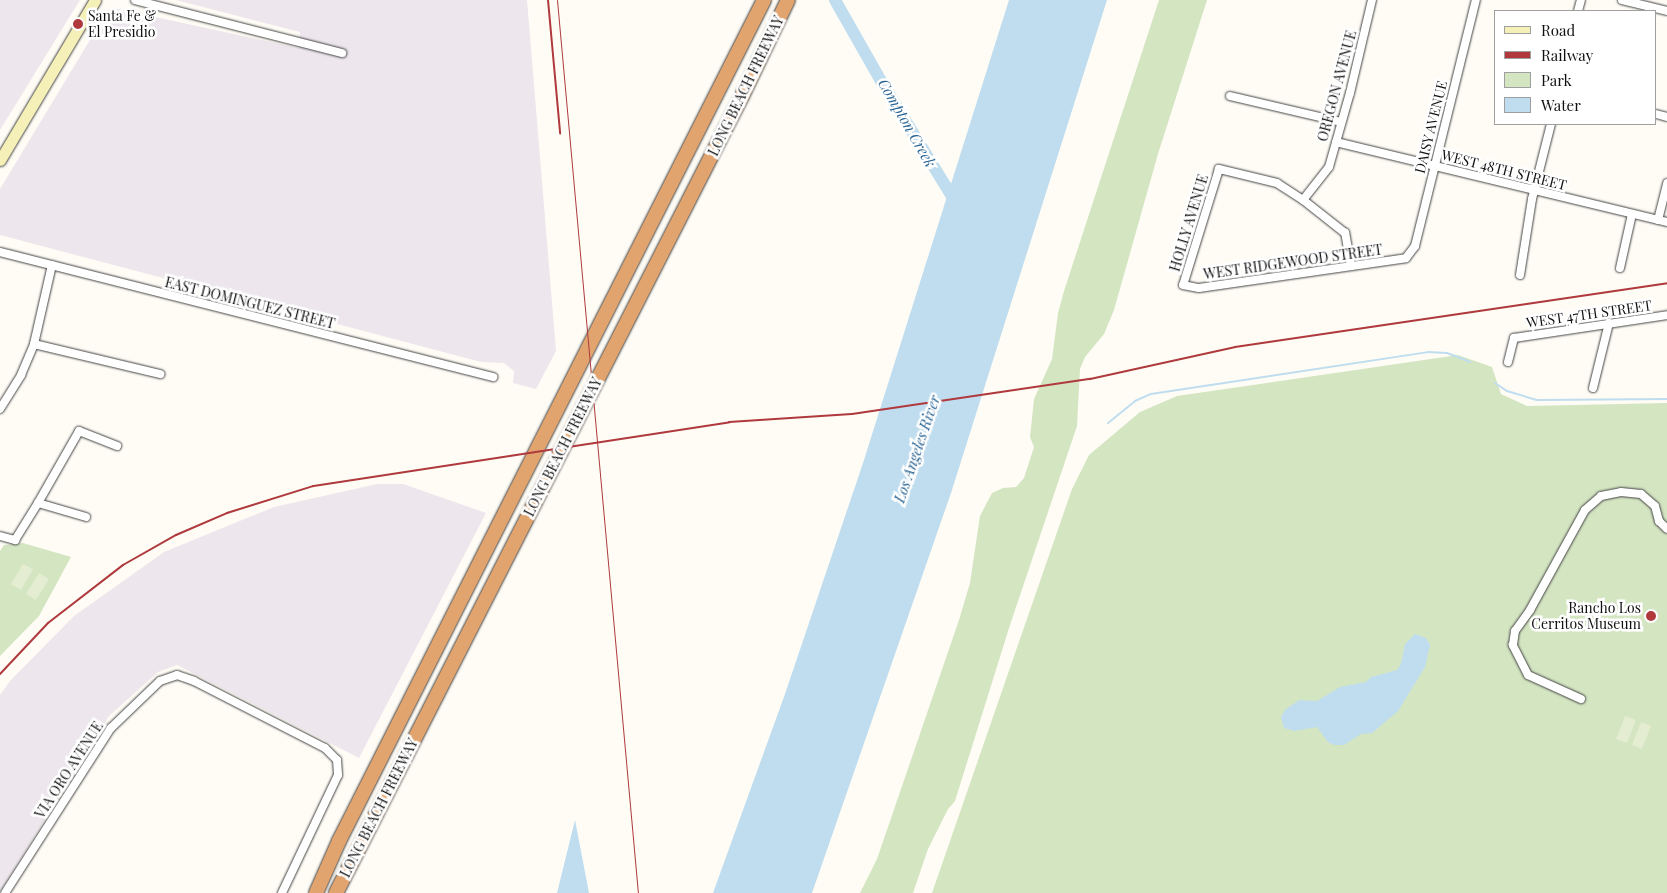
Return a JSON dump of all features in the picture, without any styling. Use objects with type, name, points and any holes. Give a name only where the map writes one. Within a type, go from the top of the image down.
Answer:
[{"type":"highway","name":"LONG BEACH FREEWAY","points":[[316,893],[339,841],[764,0]]},
{"type":"highway","name":"LONG BEACH FREEWAY","points":[[336,893],[742,96],[786,4]]},
{"type":"main road","points":[[0,160],[95,0]]},
{"type":"street","points":[[134,0],[342,53]]},
{"type":"street","name":"OREGON AVENUE","points":[[1303,200],[1328,167],[1372,0]]},
{"type":"street","name":"DAISY AVENUE","points":[[1406,258],[1415,246],[1476,0]]},
{"type":"street","points":[[1622,0],[1667,11]]},
{"type":"street","points":[[1230,96],[1341,122]]},
{"type":"street","points":[[1520,275],[1534,190],[1551,125]]},
{"type":"street","name":"WEST 48TH STREET","points":[[1336,142],[1667,222]]},
{"type":"street","name":"HOLLY AVENUE","points":[[1183,285],[1218,169],[1276,183],[1303,200]]},
{"type":"street","points":[[1658,220],[1667,183]]},
{"type":"street","points":[[1303,200],[1345,234],[1351,266]]},
{"type":"street","points":[[1620,268],[1632,214]]},
{"type":"street","name":"EAST DOMINGUEZ STREET","points":[[0,252],[493,378]]},
{"type":"street","name":"WEST RIDGEWOOD STREET","points":[[1183,285],[1199,288],[1406,258]]},
{"type":"street","points":[[0,409],[21,375],[34,344],[52,266]]},
{"type":"street","name":"WEST 47TH STREET","points":[[1508,362],[1514,338],[1667,316]]},
{"type":"street","points":[[1593,388],[1609,323]]},
{"type":"street","points":[[34,344],[160,374]]},
{"type":"street","points":[[0,536],[15,540],[78,431],[117,446]]},
{"type":"street","points":[[1581,699],[1528,675],[1513,645],[1515,631],[1530,610],[1585,510],[1601,496],[1621,492],[1642,494],[1655,506],[1659,521],[1667,529]]},
{"type":"street","points":[[38,503],[86,516]]},
{"type":"street","name":"VIA ORO AVENUE","points":[[5,893],[111,728],[160,681],[170,676],[183,676],[325,748],[333,754],[339,766],[334,784],[282,893]]},
{"type":"shaded area","points":[[0,0],[80,0],[0,130]]},
{"type":"shaded area","points":[[176,0],[527,0],[556,351],[536,389],[513,383],[514,371],[504,363],[481,362],[0,235],[0,189],[108,10],[118,9],[299,48],[300,32]]},
{"type":"shaded area","points":[[377,484],[403,484],[486,513],[359,758],[177,665],[158,672],[109,716],[0,892],[0,695],[10,681],[74,616],[164,552],[274,507]]},
{"type":"green space","points":[[1159,0],[1207,0],[1158,154],[1114,310],[1104,334],[1085,357],[1080,369],[1077,426],[1010,625],[955,801],[948,809],[928,849],[913,893],[860,893],[877,859],[959,620],[970,583],[980,516],[992,493],[1003,488],[1016,487],[1024,478],[1034,447],[1030,437],[1034,399],[1052,359],[1058,313],[1064,291]]},
{"type":"green space","points":[[1458,355],[1492,367],[1501,394],[1527,406],[1667,403],[1667,893],[932,893],[1072,489],[1089,455],[1140,412],[1177,396]]},
{"type":"green space","points":[[23,543],[71,557],[39,616],[0,656],[0,551],[4,545]]},
{"type":"green space","points":[[23,564],[33,569],[21,590],[11,584]]},
{"type":"green space","points":[[39,573],[49,579],[36,600],[26,594]]},
{"type":"green space","points":[[1625,716],[1636,720],[1627,743],[1616,739]]},
{"type":"green space","points":[[1641,722],[1651,726],[1642,749],[1632,745]]},
{"type":"water","name":"Los Angeles River","points":[[1009,0],[1107,0],[951,493],[812,893],[713,893],[785,694],[863,463]]},
{"type":"water","points":[[1415,634],[1426,638],[1430,645],[1425,667],[1398,711],[1372,733],[1361,734],[1344,745],[1334,745],[1328,742],[1317,727],[1294,731],[1284,728],[1281,717],[1285,710],[1299,700],[1317,701],[1340,687],[1366,682],[1371,677],[1397,670],[1401,664],[1405,644]]},
{"type":"water","points":[[575,820],[589,893],[557,893]]},
{"type":"waterway","name":"Compton Creek","points":[[835,0],[881,81],[959,208]]},
{"type":"waterway","points":[[1108,423],[1135,401],[1151,394],[1428,352],[1447,353],[1470,362]]},
{"type":"waterway","points":[[1495,383],[1507,391],[1537,400],[1667,399]]},
{"type":"tram line","points":[[557,0],[638,893]]},
{"type":"railway","points":[[548,0],[560,133]]},
{"type":"railway","points":[[0,674],[48,623],[123,565],[176,535],[227,513],[313,486],[729,422],[852,414],[1090,379],[1235,347],[1667,283]]},
{"type":"place","name":"Santa Fe & El Presidio","points":[[78,24]]},
{"type":"place","name":"Rancho Los Cerritos Museum","points":[[1651,616]]}]
